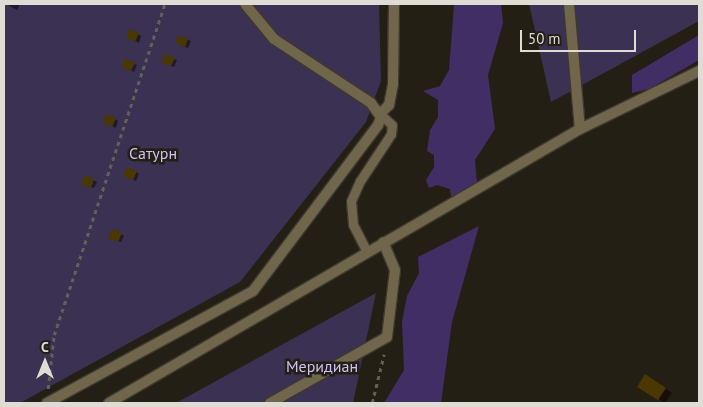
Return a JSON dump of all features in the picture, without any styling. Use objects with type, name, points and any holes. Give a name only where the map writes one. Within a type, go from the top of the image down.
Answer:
[{"type":"street","points":[[47,403],[253,291],[378,125],[380,114],[389,105],[393,84],[394,4]]},
{"type":"street","points":[[569,4],[580,129]]},
{"type":"street","points":[[249,5],[274,39],[371,103],[380,114]]},
{"type":"street","points":[[109,403],[580,129],[699,71]]},
{"type":"street","points":[[270,403],[387,337],[395,270],[383,242]]},
{"type":"lane","points":[[367,252],[353,224],[351,201],[360,181],[391,134],[392,125],[380,114]]},
{"type":"path","points":[[47,403],[54,334],[165,4]]},
{"type":"path","points":[[372,403],[387,337]]},
{"type":"green space","name":"Сатурн","points":[[4,4],[379,4],[381,81],[366,122],[240,282],[20,403],[4,403]]},
{"type":"green space","points":[[529,4],[699,4],[699,21],[551,102]]},
{"type":"green space","name":"Меридиан","points":[[376,293],[353,403],[176,403]]},
{"type":"shaded area","points":[[454,4],[501,4],[503,23],[488,75],[495,129],[475,160],[477,182],[451,197],[450,189],[437,185],[429,188],[426,180],[434,167],[434,155],[427,151],[430,130],[438,117],[438,100],[423,91],[440,86],[449,70]]},
{"type":"shaded area","points":[[699,35],[699,60],[649,89],[632,93],[632,75]]},
{"type":"shaded area","points":[[479,226],[452,322],[441,403],[384,403],[404,370],[402,321],[407,296],[419,273],[418,257]]},
{"type":"building","points":[[130,29],[139,33],[135,42],[126,38]]},
{"type":"building","points":[[179,35],[188,39],[185,47],[175,43]]},
{"type":"building","points":[[165,54],[175,58],[171,66],[162,63]]},
{"type":"building","points":[[125,58],[135,63],[131,71],[121,67]]},
{"type":"building","points":[[106,114],[116,118],[112,127],[103,123]]},
{"type":"building","points":[[127,167],[137,171],[133,180],[123,176]]},
{"type":"building","points":[[85,175],[94,179],[91,188],[81,184]]},
{"type":"building","points":[[112,229],[122,233],[118,242],[108,238]]},
{"type":"building","points":[[645,374],[666,388],[658,400],[637,387]]}]
